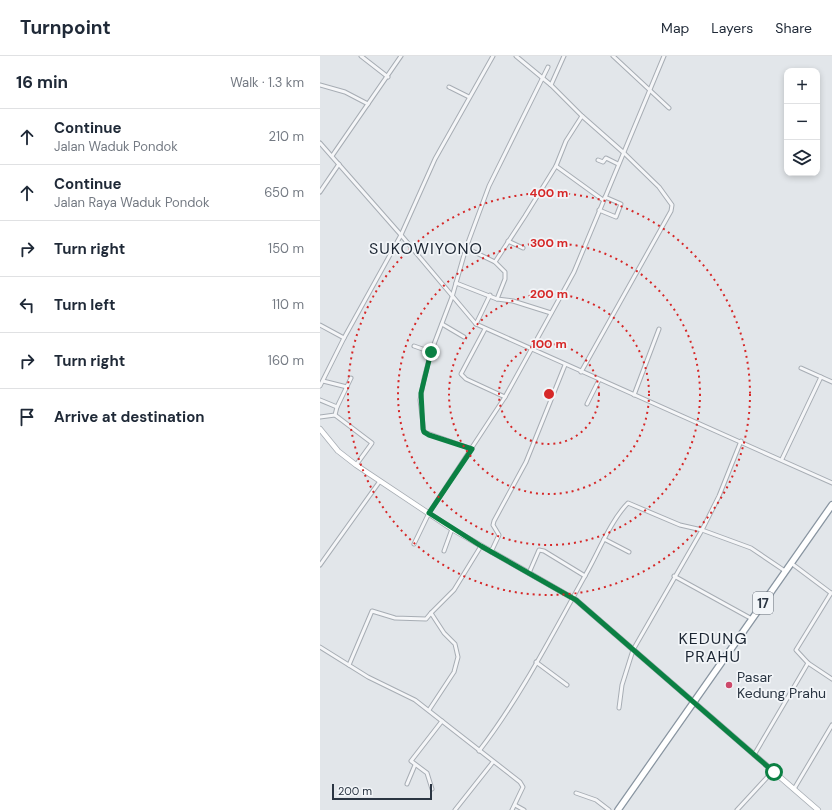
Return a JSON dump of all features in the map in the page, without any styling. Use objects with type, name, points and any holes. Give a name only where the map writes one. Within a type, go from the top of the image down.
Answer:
[{"type":"highway","name":"17","points":[[618,810],[832,505]]},
{"type":"street","points":[[361,56],[388,77]]},
{"type":"street","points":[[332,156],[388,77],[401,56]]},
{"type":"street","points":[[320,386],[344,338],[401,235],[434,158],[494,56]]},
{"type":"street","points":[[516,56],[551,85],[582,116],[624,153],[659,187],[671,202],[672,208],[633,281],[581,372]]},
{"type":"street","points":[[551,85],[564,56]]},
{"type":"street","points":[[613,56],[669,108]]},
{"type":"street","points":[[414,544],[429,513],[505,397],[574,272],[664,56]]},
{"type":"street","points":[[472,449],[424,432],[421,393],[431,352],[452,297],[466,248],[489,186],[548,67]]},
{"type":"street","points":[[320,85],[345,92],[368,104]]},
{"type":"street","points":[[449,87],[469,97]]},
{"type":"street","points":[[495,262],[526,216],[556,166],[566,141],[582,116]]},
{"type":"street","points":[[320,143],[401,235],[476,324],[531,350],[832,482]]},
{"type":"street","points":[[598,160],[603,162],[606,158],[618,164]]},
{"type":"street","points":[[320,192],[339,164]]},
{"type":"street","points":[[556,166],[604,199],[621,204],[616,217],[599,210]]},
{"type":"street","points":[[508,241],[523,248]]},
{"type":"street","points":[[466,248],[495,262],[505,272],[505,279],[498,299]]},
{"type":"street","points":[[456,284],[498,299],[514,301],[552,313]]},
{"type":"street","points":[[476,324],[490,295]]},
{"type":"street","points":[[442,324],[464,337]]},
{"type":"street","points":[[320,325],[344,338]]},
{"type":"street","points":[[484,329],[461,374],[466,379],[505,397]]},
{"type":"street","points":[[634,395],[659,329]]},
{"type":"street","points":[[414,346],[431,352]]},
{"type":"street","points":[[491,552],[499,536],[493,525],[494,521],[526,462],[565,365]]},
{"type":"street","points":[[801,368],[832,382]]},
{"type":"street","points":[[782,459],[821,377]]},
{"type":"street","points":[[335,415],[336,407],[351,378]]},
{"type":"street","points":[[587,404],[599,380]]},
{"type":"street","points":[[323,381],[347,387]]},
{"type":"street","points":[[320,400],[336,407]]},
{"type":"street","points":[[320,417],[335,415],[372,443],[356,465]]},
{"type":"street","points":[[320,429],[338,451],[356,465],[452,529],[573,598],[818,810]]},
{"type":"street","points":[[619,708],[622,685],[633,650],[674,576],[702,530],[719,496],[741,441]]},
{"type":"street","points":[[320,565],[380,481]]},
{"type":"street","points":[[479,751],[500,722],[536,662],[604,540],[626,505],[630,503],[680,525],[702,530],[751,548],[785,571]]},
{"type":"street","points":[[444,551],[452,529]]},
{"type":"street","points":[[604,540],[629,552]]},
{"type":"street","points":[[349,665],[372,611],[395,618],[426,619],[454,590],[481,546]]},
{"type":"street","points":[[528,573],[539,550],[544,551],[585,576]]},
{"type":"street","points":[[791,563],[832,593],[797,647],[797,652],[832,679]]},
{"type":"street","points":[[674,576],[752,619]]},
{"type":"street","points":[[429,710],[454,672],[458,657],[456,644],[444,633],[431,613]]},
{"type":"street","points":[[320,647],[368,678],[415,700],[522,785],[522,790],[512,810]]},
{"type":"street","points":[[536,662],[566,685]]},
{"type":"street","points":[[754,755],[808,662]]},
{"type":"street","points":[[432,789],[427,773],[411,762],[411,759],[442,721]]},
{"type":"street","points":[[794,789],[832,725]]},
{"type":"street","points":[[455,810],[493,762]]},
{"type":"street","points":[[407,784],[415,765]]},
{"type":"street","points":[[737,810],[774,772]]},
{"type":"street","points":[[576,793],[596,800],[609,810]]},
{"type":"street","points":[[515,805],[524,810]]},
{"type":"place","name":"Pasar Kedung Prahu","points":[[729,685]]},
{"type":"district","name":"SUKOWIYONO","points":[[426,248]]},
{"type":"district","name":"KEDUNG PRAHU","points":[[713,647]]},
{"type":"route","points":[[431,352],[420,400],[424,432],[472,449],[429,513],[452,529],[576,600],[774,772]]}]
